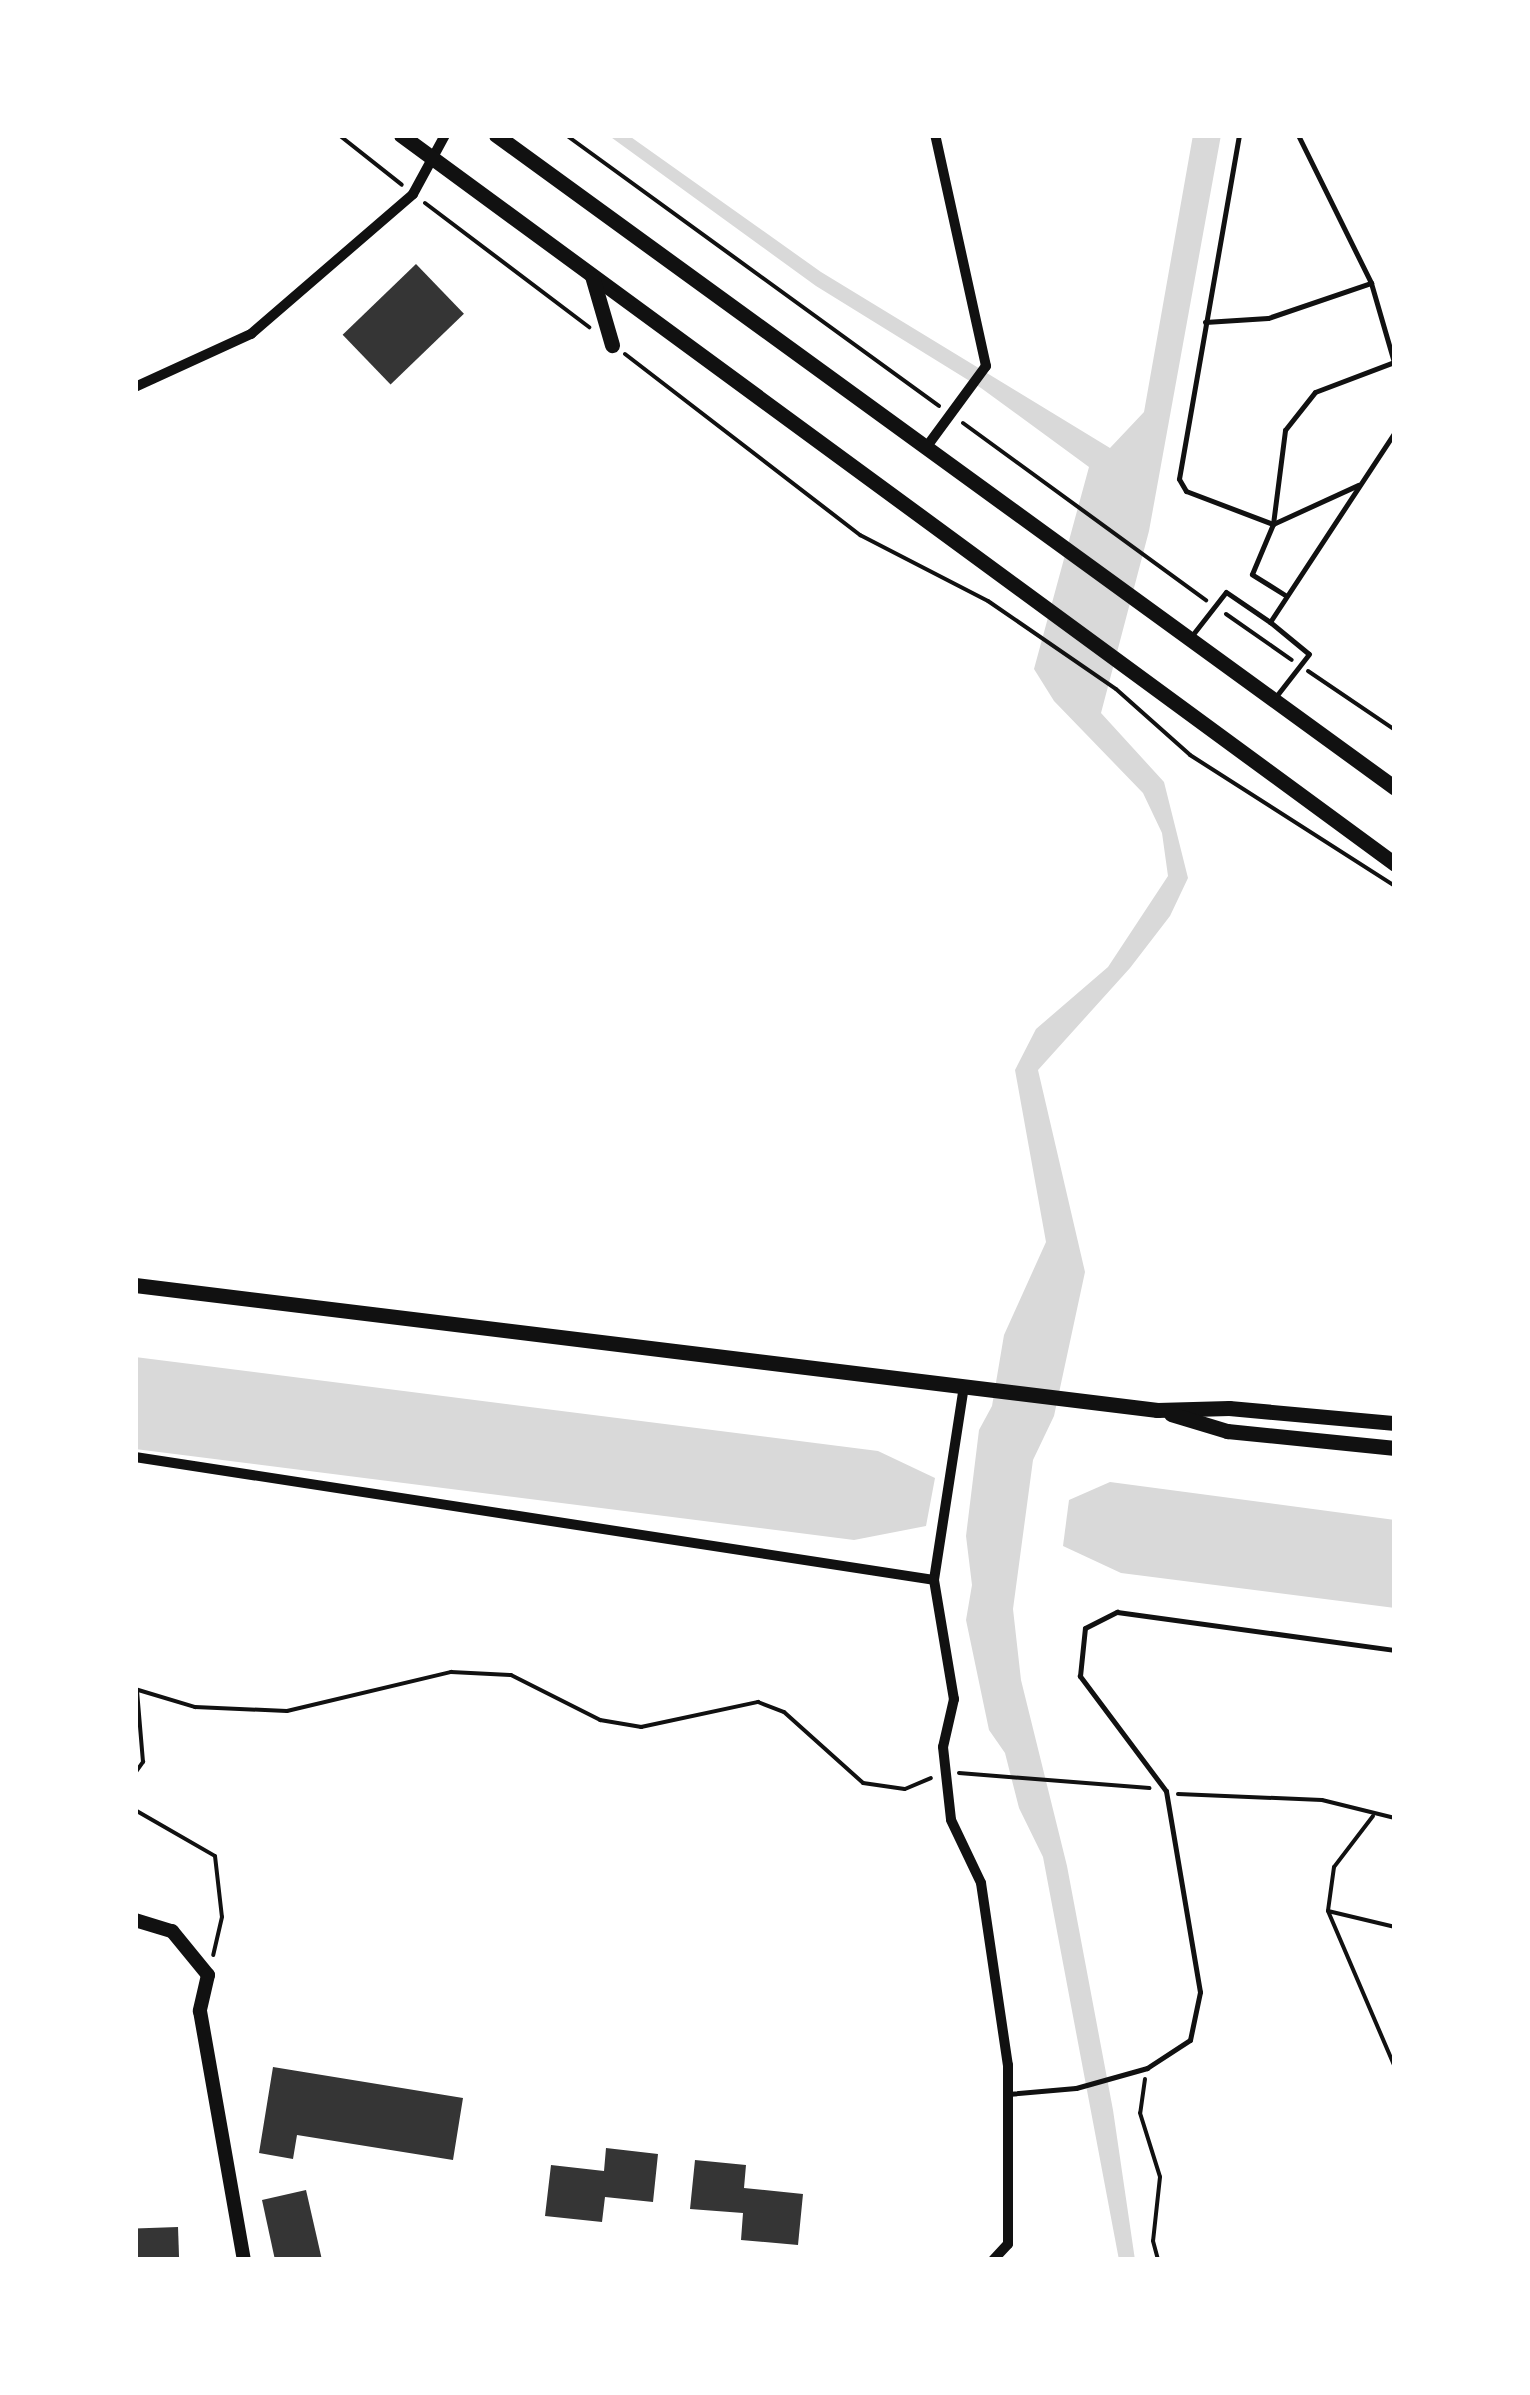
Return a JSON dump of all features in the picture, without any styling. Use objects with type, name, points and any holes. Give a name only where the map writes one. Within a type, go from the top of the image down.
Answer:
[{"type":"main road","points":[[400,135],[1395,864]]},
{"type":"main road","points":[[496,135],[1395,788]]},
{"type":"main road","points":[[592,276],[612,344]]},
{"type":"main road","points":[[135,1286],[1157,1410],[1227,1430],[1395,1448]]},
{"type":"main road","points":[[1157,1410],[1230,1408],[1395,1423]]},
{"type":"street","points":[[135,387],[251,334],[413,194],[446,135]]},
{"type":"street","points":[[925,449],[986,366],[935,135]]},
{"type":"street","points":[[964,1386],[934,1580],[954,1699],[945,1772],[952,1820],[981,1884],[1008,2094],[1008,2244],[993,2260]]},
{"type":"street","points":[[135,1458],[934,1580]]},
{"type":"street","points":[[135,1920],[172,1931],[208,1974],[200,2011],[244,2260]]},
{"type":"lane","points":[[1239,135],[1179,479],[1186,491],[1273,524],[1358,485]]},
{"type":"lane","points":[[1285,595],[1252,574],[1273,524],[1286,430],[1315,392],[1395,364],[1370,283],[1298,135]]},
{"type":"lane","points":[[1204,322],[1268,318],[1370,283]]},
{"type":"lane","points":[[1270,622],[1395,432]]},
{"type":"lane","points":[[1190,640],[1226,592],[1270,622],[1309,654],[1272,701]]},
{"type":"lane","points":[[1008,2094],[1076,2088],[1130,2077],[1148,2068],[1190,2040],[1200,1992],[1166,1791],[1080,1676],[1085,1628],[1118,1612],[1395,1650]]},
{"type":"path","points":[[339,135],[860,535],[988,601],[1116,689],[1190,755],[1395,886]]},
{"type":"path","points":[[566,135],[1215,607],[1395,730]]},
{"type":"path","points":[[135,1773],[143,1762],[136,1690],[195,1706],[287,1711],[450,1672],[511,1674],[600,1720],[641,1727],[758,1702],[784,1712],[862,1783],[905,1790],[945,1772],[1166,1791],[1223,1800],[1322,1800],[1395,1818]]},
{"type":"path","points":[[135,1810],[214,1856],[222,1917],[208,1974]]},
{"type":"path","points":[[1374,1814],[1334,1867],[1328,1911],[1395,2067]]},
{"type":"path","points":[[1328,1911],[1395,1927]]},
{"type":"path","points":[[1148,2068],[1140,2113],[1160,2177],[1153,2242],[1158,2260]]},
{"type":"shaded area","points":[[608,135],[628,135],[821,272],[1110,448],[1144,412],[1193,135],[1221,135],[1149,531],[1101,713],[1164,782],[1188,878],[1170,916],[1130,968],[1038,1070],[1085,1272],[1054,1416],[1033,1460],[1013,1609],[1021,1680],[1067,1866],[1113,2110],[1135,2260],[1119,2260],[1043,1857],[1019,1808],[1005,1753],[989,1730],[966,1620],[972,1585],[966,1536],[979,1430],[992,1406],[1004,1335],[1046,1242],[1015,1070],[1036,1029],[1108,967],[1168,876],[1162,833],[1143,793],[1054,701],[1034,669],[1089,467],[981,388],[816,286]]},
{"type":"shaded area","points":[[135,1357],[878,1451],[935,1478],[926,1526],[854,1540],[135,1449]]},
{"type":"shaded area","points":[[1110,1482],[1395,1520],[1395,1608],[1121,1573],[1063,1546],[1069,1500]]},
{"type":"building","points":[[416,264],[464,314],[391,384],[343,335]]},
{"type":"building","points":[[273,2067],[463,2098],[453,2160],[297,2135],[293,2159],[259,2153]]},
{"type":"building","points":[[606,2148],[658,2154],[653,2202],[605,2197],[602,2222],[545,2216],[551,2165],[604,2171]]},
{"type":"building","points":[[695,2160],[746,2165],[744,2188],[803,2194],[798,2245],[741,2240],[743,2213],[690,2209]]},
{"type":"building","points":[[306,2190],[322,2260],[275,2260],[262,2200]]},
{"type":"building","points":[[178,2227],[179,2260],[136,2260],[135,2229]]}]
